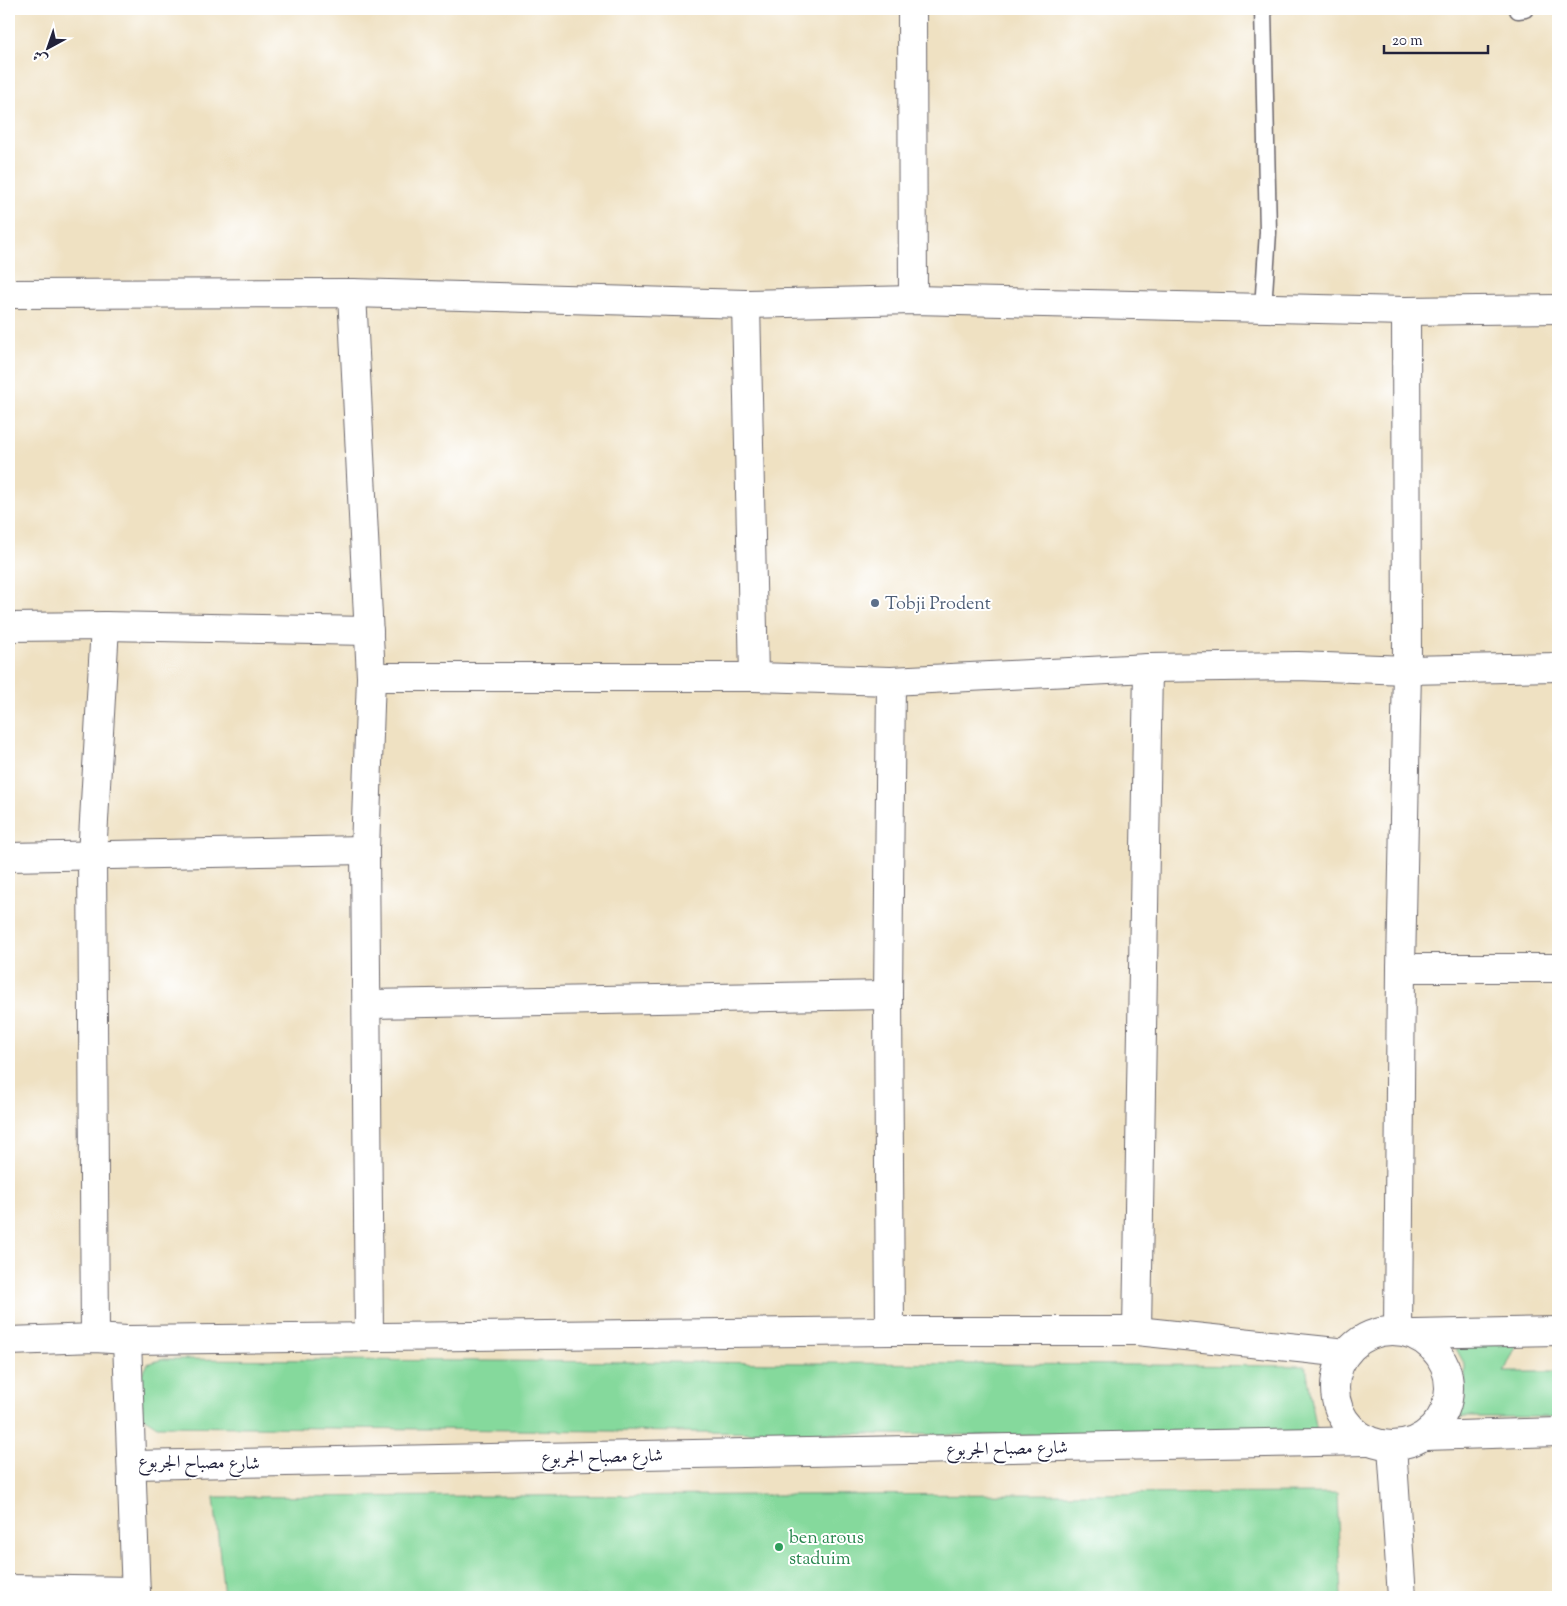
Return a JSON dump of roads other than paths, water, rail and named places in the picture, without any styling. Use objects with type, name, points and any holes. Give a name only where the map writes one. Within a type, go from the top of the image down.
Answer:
[{"type":"street","points":[[912,9],[913,300]]},
{"type":"street","points":[[352,293],[371,677],[365,850],[368,1004],[369,1336]]},
{"type":"street","points":[[9,294],[352,293],[746,304],[913,300],[1406,311],[1558,309]]},
{"type":"street","points":[[746,304],[754,677]]},
{"type":"street","points":[[1406,311],[1407,670],[1402,968],[1406,1332]]},
{"type":"street","points":[[9,627],[105,626],[369,631]]},
{"type":"street","points":[[95,1338],[92,856],[105,626]]},
{"type":"street","points":[[371,677],[754,677],[891,681],[1148,668],[1298,666],[1407,670],[1558,667]]},
{"type":"street","points":[[1137,1331],[1148,668]]},
{"type":"street","points":[[890,1331],[888,995],[891,681]]},
{"type":"street","points":[[9,857],[365,850]]},
{"type":"street","points":[[1402,968],[1558,968]]},
{"type":"street","points":[[368,1004],[888,995]]},
{"type":"street","points":[[9,1341],[95,1338],[127,1340],[890,1331],[1137,1331],[1346,1353]]},
{"type":"street","points":[[1402,1597],[1380,1443],[1351,1428],[1340,1412],[1336,1398],[1337,1371],[1346,1353],[1360,1339],[1378,1332],[1558,1331]]},
{"type":"street","name":"شارع مصباح الجربوع","points":[[127,1340],[132,1465],[1409,1444],[1426,1436],[1442,1418],[1450,1395],[1448,1370],[1435,1348],[1406,1332]]},
{"type":"street","name":"شارع مصباح الجربوع","points":[[1426,1436],[1558,1432]]},
{"type":"street","points":[[9,1589],[136,1594],[132,1465]]},
{"type":"lane","points":[[1263,9],[1268,232],[1263,309]]},
{"type":"place","name":"Tobji Prodent","points":[[875,603]]},
{"type":"place","name":"ben arous staduim","points":[[779,1547]]}]
